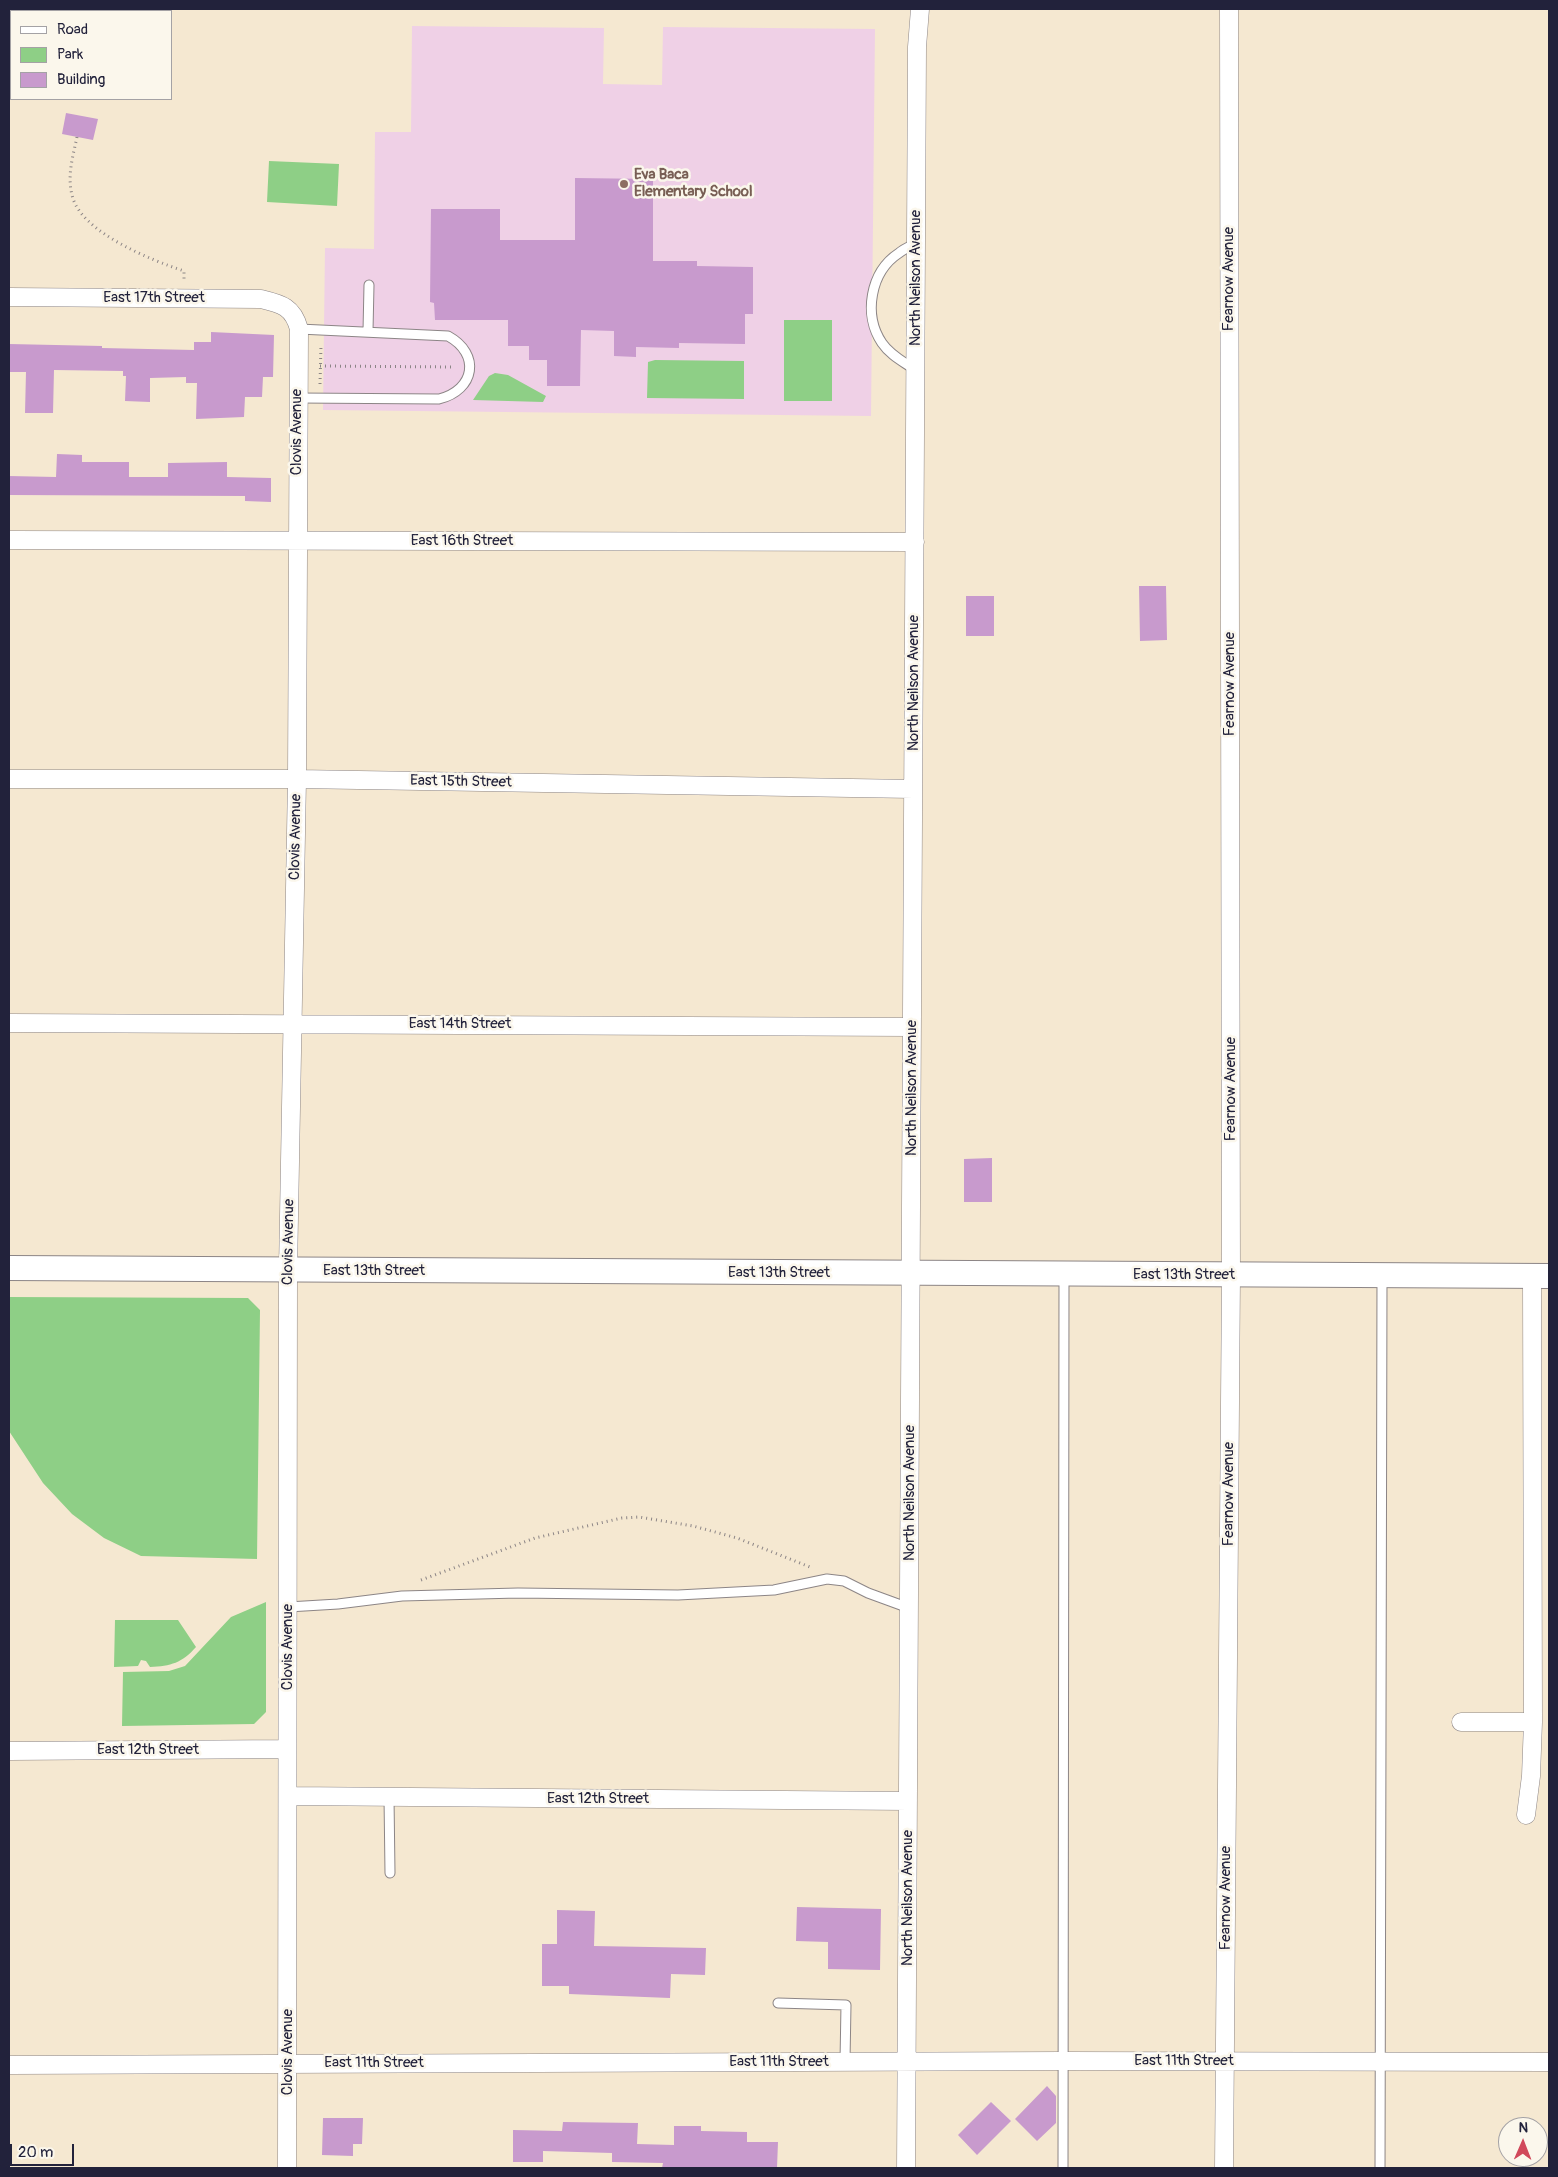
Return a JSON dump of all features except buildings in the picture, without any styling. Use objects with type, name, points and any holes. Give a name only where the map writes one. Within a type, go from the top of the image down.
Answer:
[{"type":"street","name":"North Neilson Avenue","points":[[906,2168],[917,47],[920,9]]},
{"type":"street","name":"Fearnow Avenue","points":[[1224,2168],[1231,1275],[1229,9]]},
{"type":"street","name":"East 17th Street","points":[[9,298],[261,299],[278,303],[297,322]]},
{"type":"street","name":"Clovis Avenue","points":[[287,2168],[288,1271],[297,779],[297,322]]},
{"type":"street","name":"East 16th Street","points":[[9,540],[915,542]]},
{"type":"street","name":"East 15th Street","points":[[9,780],[297,779],[913,789]]},
{"type":"street","name":"East 14th Street","points":[[9,1023],[912,1027]]},
{"type":"street","name":"East 13th Street","points":[[9,1268],[288,1271],[1541,1276]]},
{"type":"street","points":[[1526,1814],[1531,1776],[1533,1722],[1541,1276]]},
{"type":"street","points":[[1461,1722],[1533,1722]]},
{"type":"street","name":"East 12th Street","points":[[9,1751],[287,1749]]},
{"type":"street","name":"East 12th Street","points":[[288,1796],[908,1801]]},
{"type":"street","name":"East 11th Street","points":[[9,2065],[1063,2061],[1549,2062]]},
{"type":"lane","points":[[916,243],[898,253],[881,271],[873,291],[870,312],[874,330],[883,344],[894,355],[916,370]]},
{"type":"lane","points":[[368,331],[369,285]]},
{"type":"lane","points":[[297,322],[321,329],[448,336],[459,342],[466,351],[469,367],[464,385],[456,393],[439,399],[297,398]]},
{"type":"lane","points":[[1063,2168],[1064,1274]]},
{"type":"lane","points":[[1380,2168],[1382,1275]]},
{"type":"lane","points":[[288,1607],[338,1604],[402,1596],[518,1593],[678,1595],[774,1590],[827,1579],[844,1581],[868,1593],[909,1608]]},
{"type":"lane","points":[[389,1797],[390,1873]]},
{"type":"lane","points":[[778,2003],[846,2005],[845,2062]]},
{"type":"path","points":[[77,137],[70,170],[70,184],[75,206],[81,215],[133,251],[184,271],[184,280]]},
{"type":"path","points":[[320,398],[321,329]]},
{"type":"path","points":[[320,366],[469,367]]},
{"type":"path","points":[[413,1583],[535,1538],[613,1520],[639,1517],[693,1526],[737,1538],[794,1560],[836,1580]]},
{"type":"shaded area","name":"Eva Baca Elementary School","points":[[412,26],[604,28],[603,84],[662,85],[663,27],[875,29],[871,416],[323,410],[325,248],[374,249],[375,132],[411,132]]},
{"type":"green space","points":[[269,161],[339,164],[337,206],[267,202]]},
{"type":"green space","points":[[784,320],[832,320],[832,401],[784,401]]},
{"type":"green space","points":[[655,360],[744,361],[744,399],[647,398],[648,362]]},
{"type":"green space","points":[[495,373],[508,375],[546,396],[543,402],[473,400],[489,376]]},
{"type":"green space","points":[[9,1297],[248,1298],[260,1310],[257,1559],[141,1556],[104,1538],[72,1514],[43,1483],[9,1431]]},
{"type":"green space","points":[[266,1602],[266,1712],[254,1724],[122,1726],[123,1672],[169,1671],[185,1666],[231,1617]]},
{"type":"green space","points":[[115,1620],[178,1620],[196,1647],[186,1657],[176,1663],[164,1666],[150,1667],[146,1661],[141,1660],[138,1666],[114,1667]]},
{"type":"place","name":"Eva Baca Elementary School","points":[[624,184]]}]
